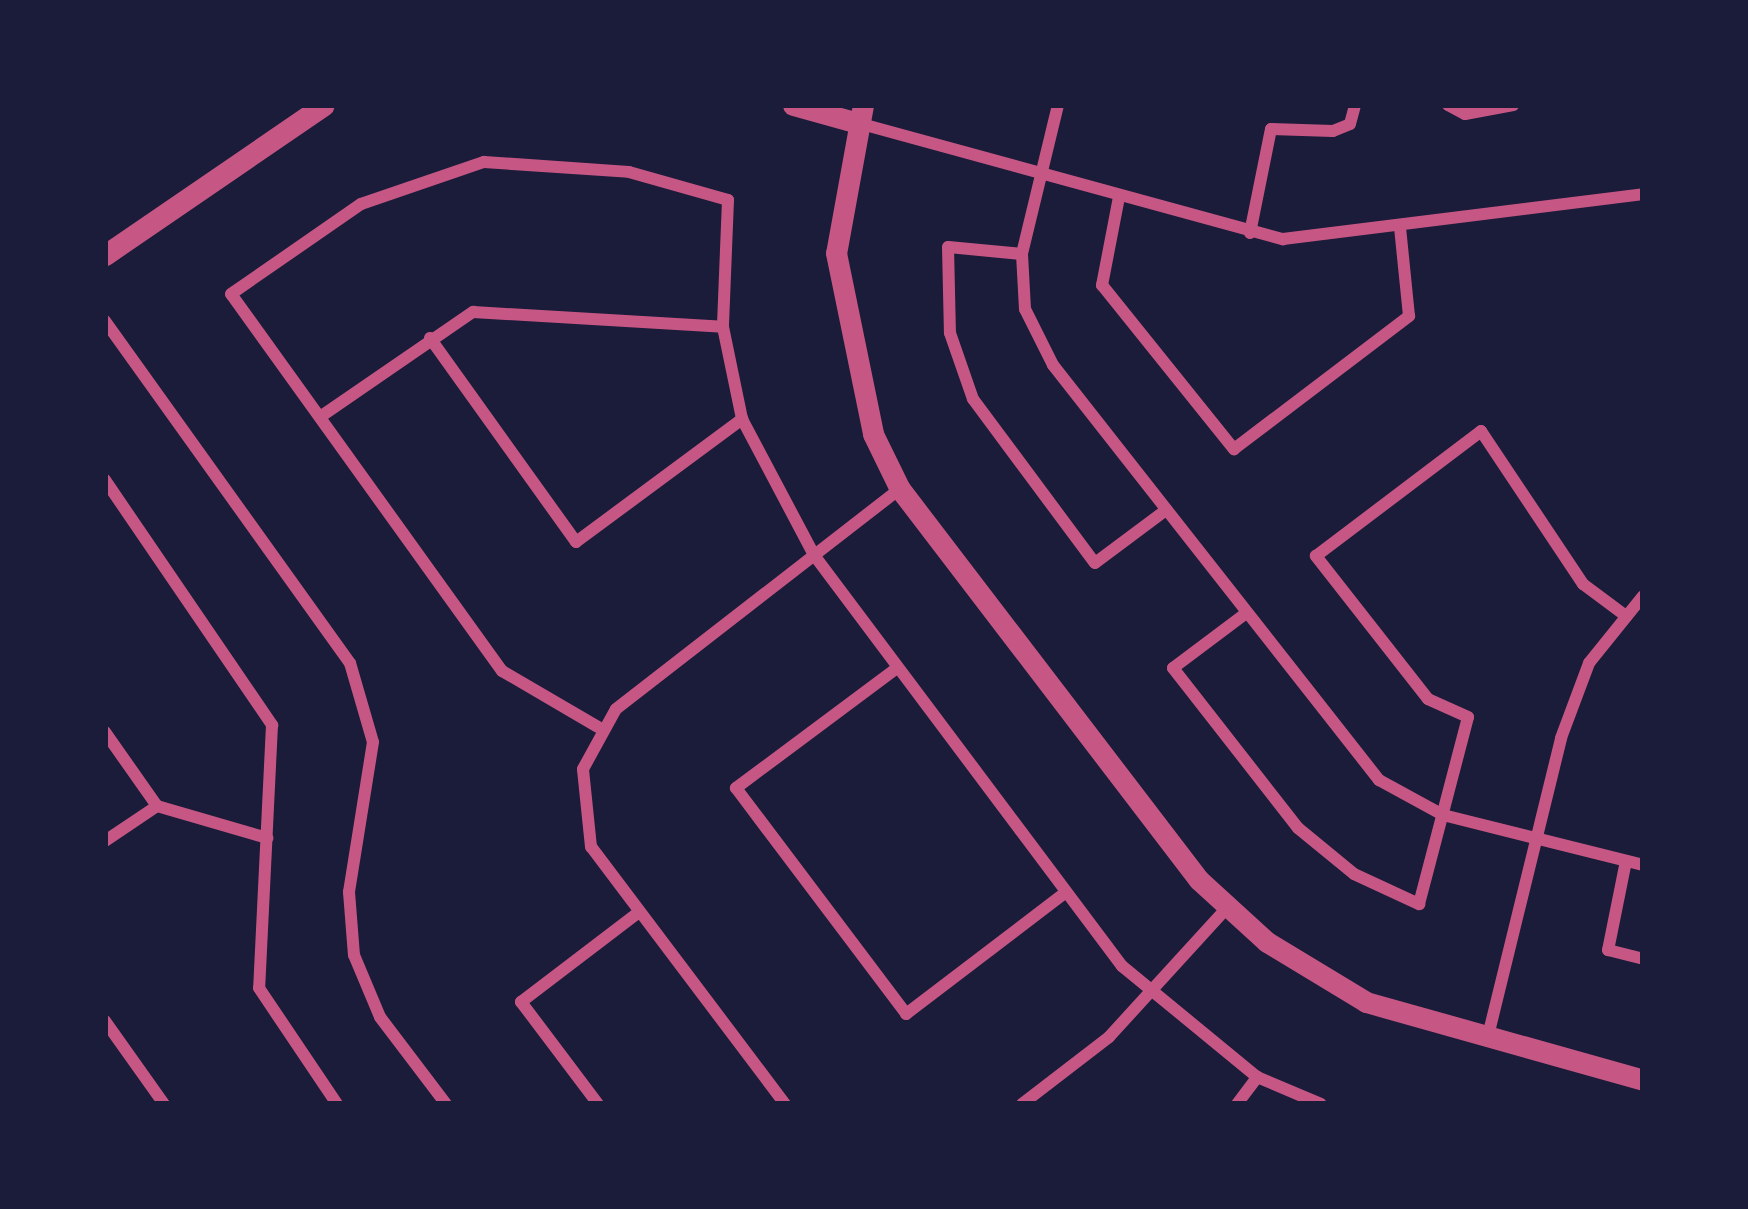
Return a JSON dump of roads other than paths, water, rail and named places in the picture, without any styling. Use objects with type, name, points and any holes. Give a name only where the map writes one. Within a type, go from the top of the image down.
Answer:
[{"type":"street","points":[[105,255],[324,105]]},
{"type":"street","points":[[793,105],[861,114],[1038,175],[1250,233],[1400,228],[1643,194]]},
{"type":"street","points":[[1058,105],[1022,254],[1036,337],[1354,757],[1443,815],[1643,865]]},
{"type":"street","points":[[1250,233],[1271,129],[1333,131],[1350,124],[1355,105]]},
{"type":"street","points":[[1448,105],[1465,114],[1513,105]]},
{"type":"street","points":[[861,114],[839,195],[839,311],[899,489],[1226,909],[1337,987],[1486,1041],[1643,1080]]},
{"type":"street","points":[[598,727],[502,671],[231,294],[362,204],[484,162],[629,172],[728,200],[723,327],[742,419],[814,555],[1065,893],[1153,991],[1257,1077],[1321,1104]]},
{"type":"street","points":[[1119,197],[1102,285],[1234,449],[1409,316],[1400,228]]},
{"type":"street","points":[[1022,254],[948,247],[950,333],[973,399],[1095,563],[1166,510]]},
{"type":"street","points":[[320,417],[430,338],[500,310],[723,327]]},
{"type":"street","points":[[105,321],[356,677],[373,772],[353,857],[355,955],[380,1017],[446,1104]]},
{"type":"street","points":[[430,338],[576,542],[742,419]]},
{"type":"street","points":[[1244,614],[1173,668],[1298,829],[1354,874],[1419,904],[1468,717],[1428,699],[1316,556],[1481,431],[1582,584],[1626,616]]},
{"type":"street","points":[[105,480],[257,690],[277,763],[267,838],[259,988],[337,1104]]},
{"type":"street","points":[[785,1104],[591,848],[580,806],[598,727],[899,489]]},
{"type":"street","points":[[1486,1041],[1588,663],[1643,596]]},
{"type":"street","points":[[897,668],[736,788],[906,1014],[1065,893]]},
{"type":"street","points":[[105,732],[157,806],[267,838]]},
{"type":"street","points":[[105,841],[157,806]]},
{"type":"street","points":[[1626,861],[1608,950],[1643,959]]},
{"type":"street","points":[[1022,1104],[1153,991],[1226,909]]},
{"type":"street","points":[[598,1104],[521,1002],[640,912]]},
{"type":"street","points":[[105,1021],[164,1104]]},
{"type":"street","points":[[1237,1104],[1257,1077]]}]
